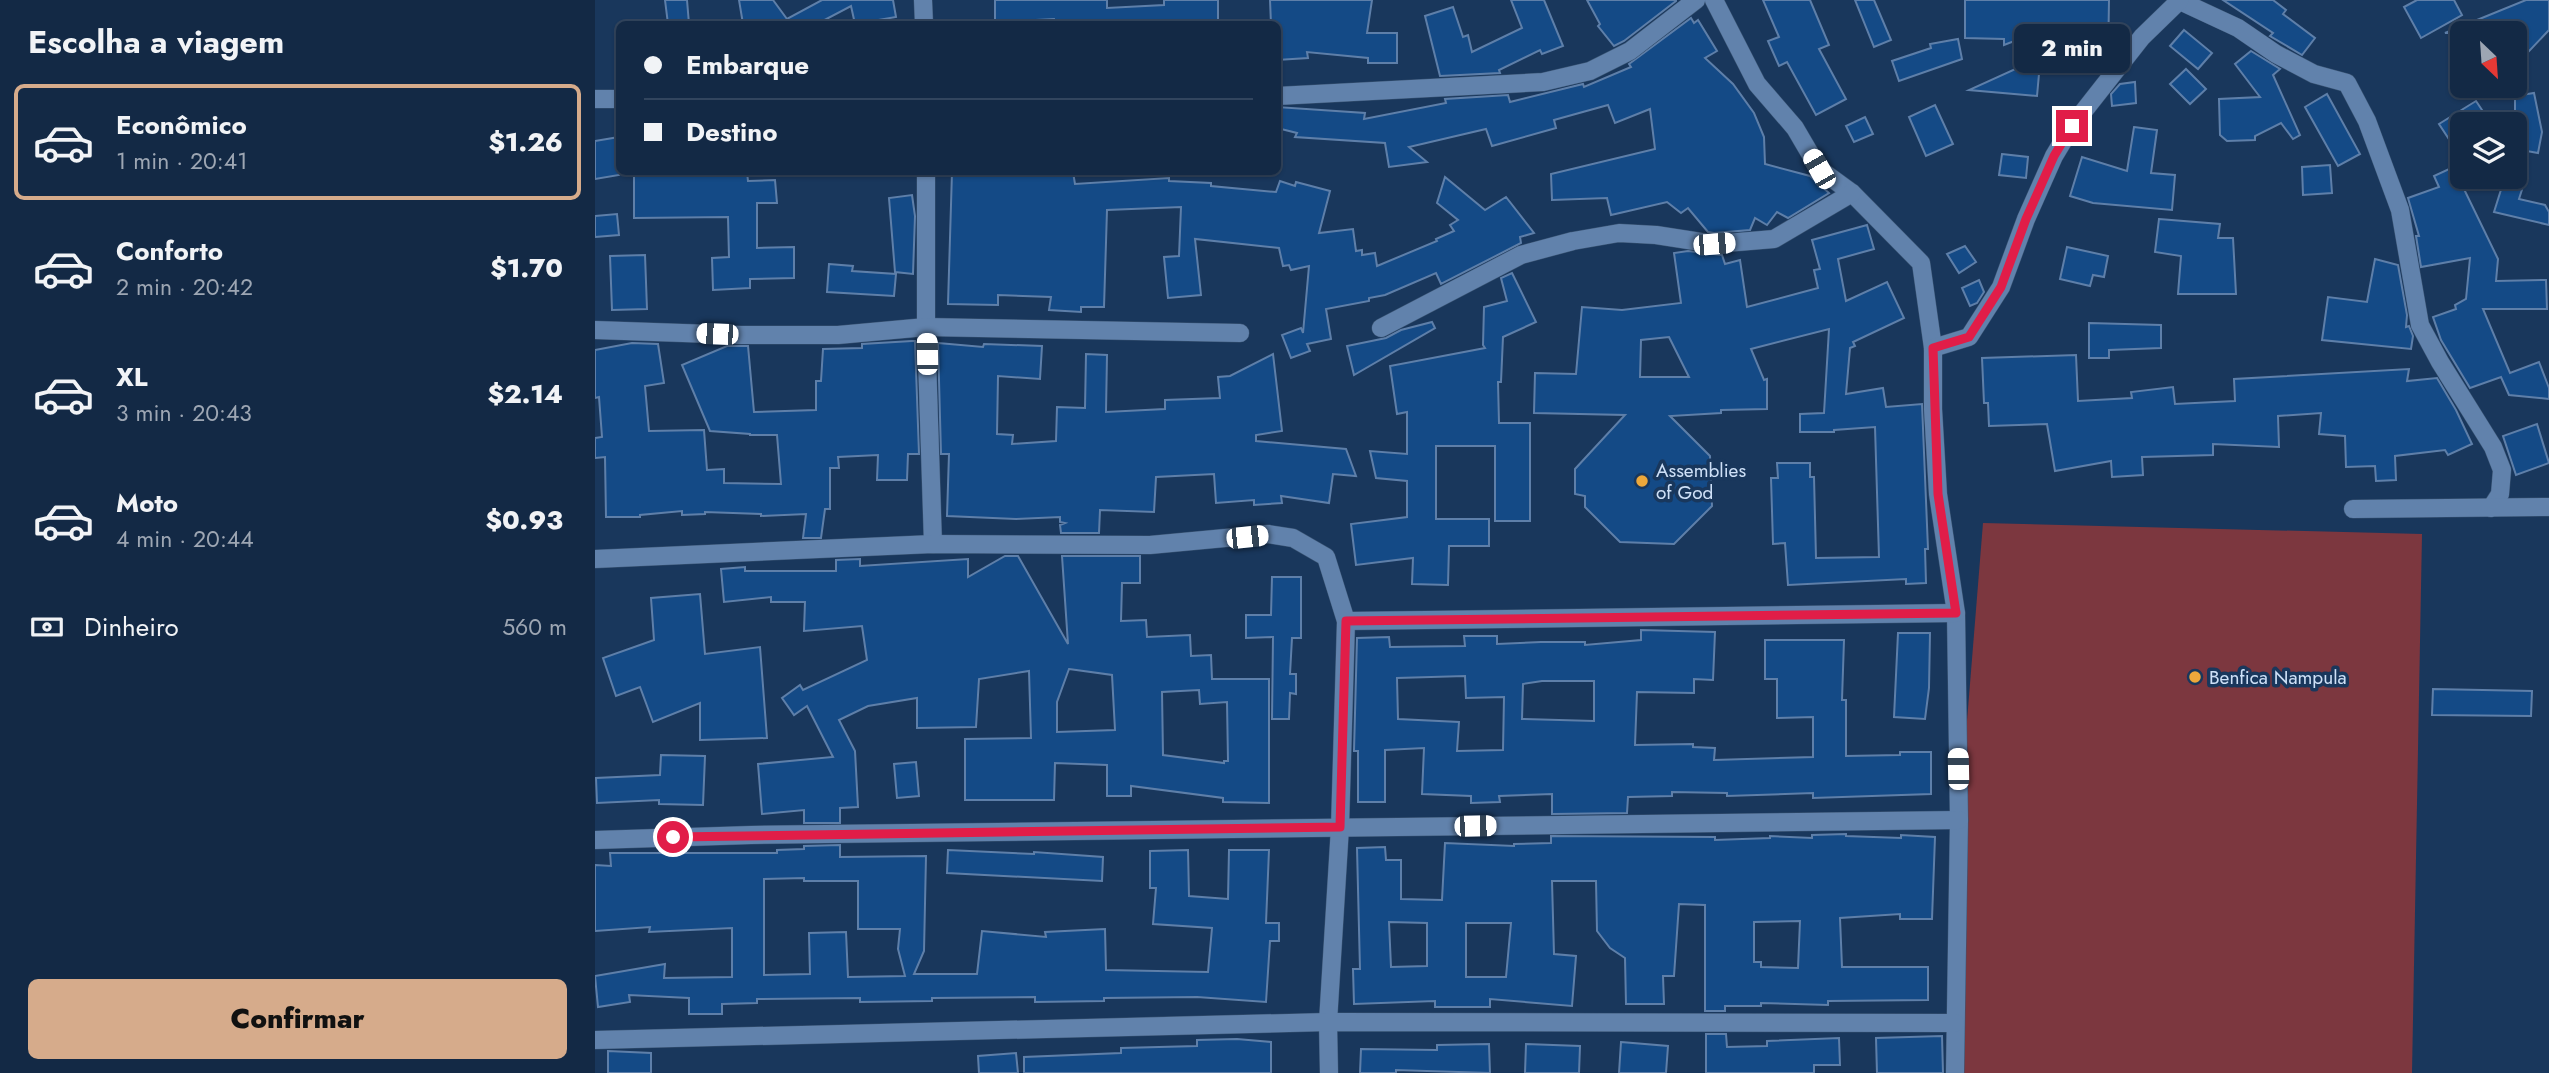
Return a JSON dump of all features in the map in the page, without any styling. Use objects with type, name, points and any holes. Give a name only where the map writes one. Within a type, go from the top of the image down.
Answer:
[{"type":"street","points":[[923,0],[924,21]]},
{"type":"street","points":[[1281,96],[1543,82],[1590,71],[1630,51],[1696,0]]},
{"type":"street","points":[[1714,0],[1758,84],[1795,128],[1819,169],[1852,193],[1921,263],[1933,348],[1938,494],[1956,613],[1959,820],[1955,1073]]},
{"type":"street","points":[[1933,348],[1969,337],[2001,287],[2026,219],[2054,156],[2072,126],[2142,37],[2180,1],[2238,28],[2276,54],[2314,74],[2347,83],[2367,121],[2400,210],[2420,326],[2493,447],[2502,470],[2500,494],[2491,509]]},
{"type":"street","points":[[595,99],[616,99]]},
{"type":"street","points":[[926,175],[926,327],[933,544]]},
{"type":"street","points":[[1381,328],[1521,255],[1573,241],[1619,233],[1656,235],[1714,244],[1774,240],[1852,193]]},
{"type":"street","points":[[595,330],[838,335],[926,327],[1240,333]]},
{"type":"street","points":[[2353,509],[2549,507]]},
{"type":"street","points":[[595,559],[933,544],[1150,545],[1268,534],[1293,538],[1326,557],[1346,621],[1340,827],[1328,1023],[1329,1073]]},
{"type":"street","points":[[1346,621],[1956,613]]},
{"type":"street","points":[[595,840],[751,835],[1959,820]]},
{"type":"street","points":[[595,1040],[1328,1023],[1955,1023]]},
{"type":"shaded area","name":"Benfica Nampula","points":[[1983,523],[2422,534],[2412,1073],[1955,1073],[1959,820]]},
{"type":"building","points":[[665,0],[687,0],[689,21],[668,21]]},
{"type":"building","points":[[739,0],[773,0],[787,19],[822,0],[893,0],[896,17],[854,21],[851,6],[823,21],[742,21]]},
{"type":"building","points":[[995,0],[1107,0],[1107,8],[1164,5],[1164,0],[1218,0],[1218,21],[995,21]]},
{"type":"building","points":[[1270,0],[1372,0],[1367,33],[1397,33],[1397,63],[1368,63],[1368,58],[1307,52],[1308,58],[1281,60],[1281,21],[1271,21]]},
{"type":"building","points":[[1511,0],[1544,0],[1563,46],[1542,54],[1540,50],[1499,70],[1500,73],[1440,76],[1425,16],[1453,7],[1463,37],[1468,35],[1472,52],[1522,28]]},
{"type":"building","points":[[1587,0],[1676,1],[1614,46],[1598,26],[1600,24]]},
{"type":"building","points":[[1763,0],[1810,0],[1829,45],[1819,49],[1846,99],[1816,115],[1787,62],[1779,66],[1768,41],[1779,37]]},
{"type":"building","points":[[1855,0],[1874,0],[1891,40],[1874,47]]},
{"type":"building","points":[[1965,0],[2109,0],[2108,62],[2040,63],[2037,96],[1969,90],[2031,62],[2022,38],[2004,45],[2004,39],[1965,38]]},
{"type":"building","points":[[2223,0],[2273,0],[2286,10],[2283,14],[2315,38],[2302,55],[2270,36],[2273,33]]},
{"type":"building","points":[[2417,0],[2454,0],[2462,15],[2421,38],[2404,7]]},
{"type":"building","points":[[2526,0],[2549,0],[2549,30],[2527,53],[2527,21],[2474,21]]},
{"type":"building","points":[[1691,18],[1694,23],[1698,20],[1717,51],[1705,58],[1733,84],[1754,113],[1764,137],[1765,164],[1810,176],[1829,193],[1788,218],[1777,212],[1767,225],[1755,218],[1750,230],[1714,233],[1708,232],[1688,208],[1681,213],[1667,202],[1611,215],[1607,198],[1552,200],[1551,174],[1655,149],[1650,109],[1615,123],[1608,105],[1554,120],[1556,128],[1492,146],[1486,129],[1409,147],[1427,162],[1389,167],[1385,143],[1295,137],[1297,133],[1281,129],[1281,107],[1365,113],[1364,119],[1446,103],[1445,99],[1508,95],[1510,102],[1583,84],[1584,87],[1631,67],[1629,64]]},
{"type":"building","points":[[2184,30],[2212,53],[2198,69],[2170,46]]},
{"type":"building","points":[[1958,39],[1962,59],[1899,81],[1892,61],[1931,48],[1930,44]]},
{"type":"building","points":[[2251,51],[2280,69],[2273,75],[2300,135],[2293,139],[2281,123],[2255,136],[2255,140],[2227,141],[2220,135],[2219,99],[2260,97],[2235,64]]},
{"type":"building","points":[[2186,69],[2206,89],[2190,104],[2170,84]]},
{"type":"building","points":[[2135,82],[2136,103],[2112,106],[2111,94],[2120,84]]},
{"type":"building","points":[[2534,93],[2542,132],[2538,153],[2527,151],[2527,112],[2515,112],[2515,98],[2527,98],[2527,94]]},
{"type":"building","points":[[2327,94],[2360,154],[2338,166],[2305,107]]},
{"type":"building","points":[[2476,101],[2483,112],[2458,112]]},
{"type":"building","points":[[1935,105],[1953,144],[1926,156],[1909,117]]},
{"type":"building","points":[[1865,117],[1873,134],[1854,142],[1846,126]]},
{"type":"building","points":[[2450,117],[2450,141],[2439,124]]},
{"type":"building","points":[[2134,127],[2157,130],[2151,173],[2175,175],[2172,210],[2093,203],[2070,196],[2082,157],[2127,171]]},
{"type":"building","points":[[616,138],[616,175],[619,175],[595,179],[595,141]]},
{"type":"building","points":[[2002,154],[2028,157],[2026,178],[1999,175]]},
{"type":"building","points":[[2330,165],[2332,193],[2303,195],[2302,167]]},
{"type":"building","points":[[2450,169],[2450,189],[2464,189],[2498,259],[2496,281],[2546,280],[2547,309],[2483,309],[2510,373],[2539,362],[2549,388],[2549,399],[2509,395],[2501,377],[2470,388],[2441,340],[2433,317],[2456,309],[2455,305],[2466,299],[2470,258],[2421,267],[2416,236],[2419,236],[2408,198],[2439,187],[2434,176]]},
{"type":"building","points":[[634,175],[747,175],[748,181],[775,180],[777,203],[757,203],[757,248],[794,247],[794,278],[750,279],[750,288],[713,290],[712,258],[729,257],[728,217],[634,218]]},
{"type":"building","points":[[952,175],[1074,175],[1075,184],[1169,178],[1169,181],[1211,183],[1211,186],[1276,192],[1280,181],[1295,186],[1296,182],[1330,191],[1319,233],[1353,229],[1356,251],[1362,250],[1362,255],[1375,253],[1377,266],[1454,231],[1450,225],[1458,220],[1437,203],[1445,177],[1485,210],[1506,197],[1534,233],[1520,237],[1521,243],[1441,284],[1436,273],[1385,295],[1369,298],[1369,301],[1326,309],[1331,339],[1307,344],[1310,351],[1291,358],[1282,335],[1301,328],[1303,333],[1309,266],[1291,270],[1289,265],[1283,266],[1279,248],[1195,239],[1201,295],[1168,298],[1164,257],[1179,256],[1181,207],[1107,210],[1104,307],[1081,307],[1081,312],[1049,310],[1051,297],[998,295],[998,305],[948,304]]},
{"type":"building","points":[[2501,189],[2522,189],[2519,199],[2545,205],[2549,212],[2549,225],[2494,212]]},
{"type":"building","points":[[912,195],[915,216],[913,274],[895,272],[889,198]]},
{"type":"building","points":[[617,214],[619,235],[595,237],[595,216]]},
{"type":"building","points":[[2159,219],[2220,224],[2218,238],[2233,238],[2236,294],[2178,294],[2181,256],[2155,252]]},
{"type":"building","points":[[1867,225],[1874,249],[1838,259],[1846,301],[1887,282],[1904,318],[1853,342],[1855,346],[1850,348],[1846,394],[1883,388],[1886,407],[1922,404],[1928,549],[1925,549],[1926,583],[1906,584],[1906,579],[1788,585],[1785,543],[1773,544],[1771,478],[1778,478],[1777,463],[1810,463],[1810,477],[1814,477],[1816,558],[1879,557],[1875,427],[1834,432],[1800,432],[1800,414],[1824,413],[1829,329],[1751,349],[1764,380],[1767,379],[1767,409],[1721,410],[1721,413],[1670,416],[1710,456],[1712,506],[1674,544],[1620,542],[1585,507],[1585,496],[1575,494],[1575,469],[1625,415],[1534,413],[1535,373],[1576,374],[1582,307],[1622,310],[1681,303],[1674,253],[1688,251],[1722,255],[1725,264],[1740,260],[1747,307],[1818,288],[1814,270],[1820,269],[1812,240]],"holes":[[[1669,337],[1689,377],[1640,377],[1641,340]]]},
{"type":"building","points":[[1965,246],[1976,262],[1959,273],[1947,254]]},
{"type":"building","points":[[2067,247],[2108,256],[2104,277],[2093,275],[2090,286],[2060,279]]},
{"type":"building","points":[[645,255],[647,309],[612,310],[610,256]]},
{"type":"building","points":[[2375,259],[2398,265],[2407,315],[2406,327],[2409,326],[2413,336],[2411,349],[2322,340],[2328,297],[2367,302]]},
{"type":"building","points":[[829,264],[853,266],[852,271],[896,274],[894,296],[827,292]]},
{"type":"building","points":[[1512,273],[1536,322],[1503,337],[1501,382],[1498,382],[1499,423],[1530,423],[1530,521],[1495,521],[1495,446],[1436,446],[1436,519],[1489,519],[1489,546],[1449,546],[1448,585],[1412,584],[1413,558],[1356,565],[1351,524],[1407,517],[1407,481],[1376,478],[1370,451],[1407,454],[1407,412],[1397,414],[1390,366],[1485,348],[1484,307],[1507,301],[1501,278]]},
{"type":"building","points":[[1979,280],[1984,292],[1977,303],[1970,306],[1962,288]]},
{"type":"building","points":[[1432,322],[1435,328],[1354,375],[1347,346],[1386,338],[1401,330]]},
{"type":"building","points":[[2089,323],[2161,325],[2161,348],[2109,350],[2109,358],[2089,358]]},
{"type":"building","points":[[915,341],[919,454],[908,454],[907,480],[877,480],[878,455],[838,457],[839,468],[830,468],[830,509],[825,509],[821,538],[803,538],[806,514],[761,516],[705,512],[682,515],[682,511],[640,517],[606,517],[605,457],[595,458],[595,438],[602,437],[599,397],[595,398],[595,350],[632,343],[658,344],[664,383],[645,386],[649,431],[704,430],[707,470],[724,469],[724,483],[781,484],[777,435],[710,431],[682,365],[727,346],[748,346],[754,412],[816,410],[816,381],[821,381],[823,349],[862,348],[862,344]]},
{"type":"building","points":[[938,343],[983,347],[984,344],[1042,346],[1040,379],[998,376],[997,434],[1013,435],[1012,444],[1056,441],[1057,407],[1085,408],[1086,354],[1107,355],[1106,412],[1165,409],[1165,400],[1220,398],[1218,377],[1230,376],[1273,354],[1282,431],[1256,435],[1256,441],[1346,449],[1356,476],[1333,474],[1329,503],[1281,496],[1282,503],[1254,505],[1254,500],[1216,503],[1214,474],[1156,477],[1154,512],[1100,510],[1099,533],[1061,533],[1060,525],[1065,523],[1060,522],[1060,517],[1016,519],[947,516],[949,454],[941,454]]},
{"type":"building","points":[[2076,355],[2078,401],[2132,398],[2131,392],[2173,387],[2175,404],[2235,401],[2234,379],[2409,369],[2407,381],[2437,378],[2472,444],[2448,455],[2445,450],[2395,456],[2396,480],[2376,481],[2375,466],[2346,467],[2345,436],[2319,434],[2321,413],[2278,416],[2279,447],[2213,444],[2213,455],[2142,457],[2143,475],[2112,477],[2111,461],[2055,471],[2047,424],[1989,426],[1988,403],[1984,403],[1982,358]]},
{"type":"building","points":[[2537,424],[2549,463],[2516,475],[2503,436]]},
{"type":"building","points":[[1005,556],[1018,556],[1068,644],[1062,556],[1140,556],[1140,583],[1122,583],[1121,621],[1146,620],[1147,637],[1190,635],[1191,656],[1211,655],[1212,679],[1269,679],[1269,803],[1223,802],[1223,798],[1131,786],[1131,796],[1107,796],[1107,765],[1055,763],[1054,800],[965,800],[965,739],[1031,738],[1029,671],[979,679],[976,727],[917,728],[917,698],[868,706],[839,720],[855,751],[858,807],[840,808],[840,823],[804,823],[804,810],[762,814],[758,764],[833,757],[807,706],[794,715],[782,698],[800,685],[803,690],[867,660],[862,626],[804,631],[805,602],[771,602],[771,597],[724,602],[721,569],[745,567],[745,571],[836,571],[836,560],[860,559],[860,566],[968,559],[968,577]],"holes":[[[1069,669],[1112,675],[1115,730],[1057,732],[1057,702]],[[1199,690],[1200,704],[1227,702],[1228,761],[1224,763],[1163,755],[1162,692]]]},
{"type":"building","points":[[1272,577],[1301,577],[1301,638],[1292,638],[1290,674],[1296,674],[1296,694],[1290,693],[1289,719],[1272,719],[1273,637],[1246,638],[1246,615],[1271,615]]},
{"type":"building","points":[[700,594],[705,654],[760,647],[767,738],[700,740],[700,703],[653,722],[640,687],[616,696],[603,658],[654,640],[651,598]]},
{"type":"building","points":[[1641,630],[1715,632],[1713,680],[1694,679],[1694,693],[1637,692],[1635,745],[1693,744],[1693,747],[1715,748],[1714,760],[1813,757],[1813,717],[1777,718],[1777,679],[1765,679],[1765,640],[1844,640],[1842,700],[1846,700],[1846,756],[1931,752],[1931,794],[1813,798],[1813,793],[1727,796],[1727,793],[1672,792],[1672,796],[1628,797],[1627,813],[1552,814],[1552,794],[1499,796],[1500,802],[1471,803],[1471,796],[1422,794],[1424,748],[1385,750],[1385,802],[1358,802],[1358,751],[1354,751],[1357,638],[1389,637],[1390,647],[1465,646],[1464,636],[1497,636],[1497,644],[1585,642],[1585,645],[1641,640]],"holes":[[[1465,676],[1466,698],[1504,697],[1503,750],[1457,751],[1459,722],[1398,719],[1397,678]],[[1542,681],[1594,681],[1594,721],[1522,719],[1523,684]]]},
{"type":"building","points":[[1898,633],[1930,633],[1929,688],[1925,719],[1894,717]]},
{"type":"building","points":[[2433,689],[2532,691],[2531,716],[2432,715]]},
{"type":"building","points":[[661,755],[705,756],[703,805],[659,804],[659,800],[597,803],[596,778],[660,775]]},
{"type":"building","points":[[916,762],[919,796],[897,798],[894,764]]},
{"type":"building","points":[[1812,835],[1935,837],[1932,919],[1900,919],[1900,914],[1840,918],[1842,967],[1928,967],[1928,1000],[1828,1001],[1828,1005],[1761,1003],[1761,1006],[1725,1006],[1725,1011],[1705,1011],[1705,905],[1679,904],[1674,976],[1663,976],[1664,1004],[1626,1004],[1625,958],[1610,948],[1597,931],[1596,881],[1552,881],[1554,954],[1576,956],[1572,1006],[1490,999],[1490,1007],[1435,1007],[1435,1001],[1354,1004],[1353,969],[1360,969],[1357,848],[1385,847],[1386,860],[1401,860],[1401,899],[1442,900],[1445,843],[1514,846],[1551,843],[1551,836],[1715,837],[1715,840],[1770,836],[1812,838]],"holes":[[[1800,921],[1798,968],[1761,967],[1761,962],[1754,962],[1754,922]],[[1389,922],[1427,923],[1427,966],[1391,967]],[[1466,923],[1511,923],[1506,977],[1466,977]]]},
{"type":"building","points":[[840,845],[840,857],[926,856],[924,951],[914,974],[977,974],[982,931],[1046,937],[1045,932],[1105,929],[1106,970],[1208,972],[1212,928],[1153,924],[1156,888],[1150,888],[1150,851],[1188,850],[1189,896],[1228,899],[1229,850],[1269,850],[1266,923],[1279,923],[1279,941],[1270,941],[1266,1002],[1197,997],[1035,1002],[1035,997],[860,1002],[860,998],[757,999],[757,1003],[722,1004],[722,1014],[689,1014],[689,998],[629,995],[630,1002],[598,1007],[595,976],[665,964],[664,978],[732,977],[732,928],[649,932],[650,927],[595,931],[595,865],[611,866],[610,853],[777,853],[777,850],[804,849],[804,846]],"holes":[[[804,878],[804,881],[858,881],[858,929],[900,929],[898,949],[905,976],[848,977],[846,932],[809,933],[810,974],[764,975],[764,879]]]},
{"type":"building","points":[[948,850],[1103,857],[1102,881],[947,873]]},
{"type":"building","points":[[1706,1034],[1726,1034],[1727,1047],[1767,1046],[1767,1041],[1839,1038],[1840,1065],[1814,1065],[1814,1073],[1706,1073]]},
{"type":"building","points":[[1942,1036],[1943,1073],[1877,1073],[1876,1038]]},
{"type":"building","points":[[1197,1040],[1271,1042],[1271,1073],[1024,1073],[1024,1057],[1121,1053],[1121,1048],[1197,1046]]},
{"type":"building","points":[[1621,1042],[1668,1046],[1666,1073],[1619,1073]]},
{"type":"building","points":[[1489,1044],[1490,1073],[1396,1070],[1396,1073],[1360,1073],[1361,1049],[1437,1050],[1437,1045]]},
{"type":"building","points":[[1526,1044],[1580,1046],[1579,1073],[1525,1073]]},
{"type":"building","points":[[608,1051],[651,1053],[651,1073],[608,1073]]},
{"type":"building","points":[[1016,1053],[1018,1073],[979,1073],[978,1056]]},
{"type":"place","name":"Assemblies of God","points":[[1642,481]]},
{"type":"place","name":"Benfica Nampula","points":[[2195,677]]},
{"type":"route","points":[[673,837],[1340,827],[1346,621],[1956,613],[1938,494],[1933,348],[1969,337],[2001,287],[2026,219],[2054,156],[2072,126]]}]
